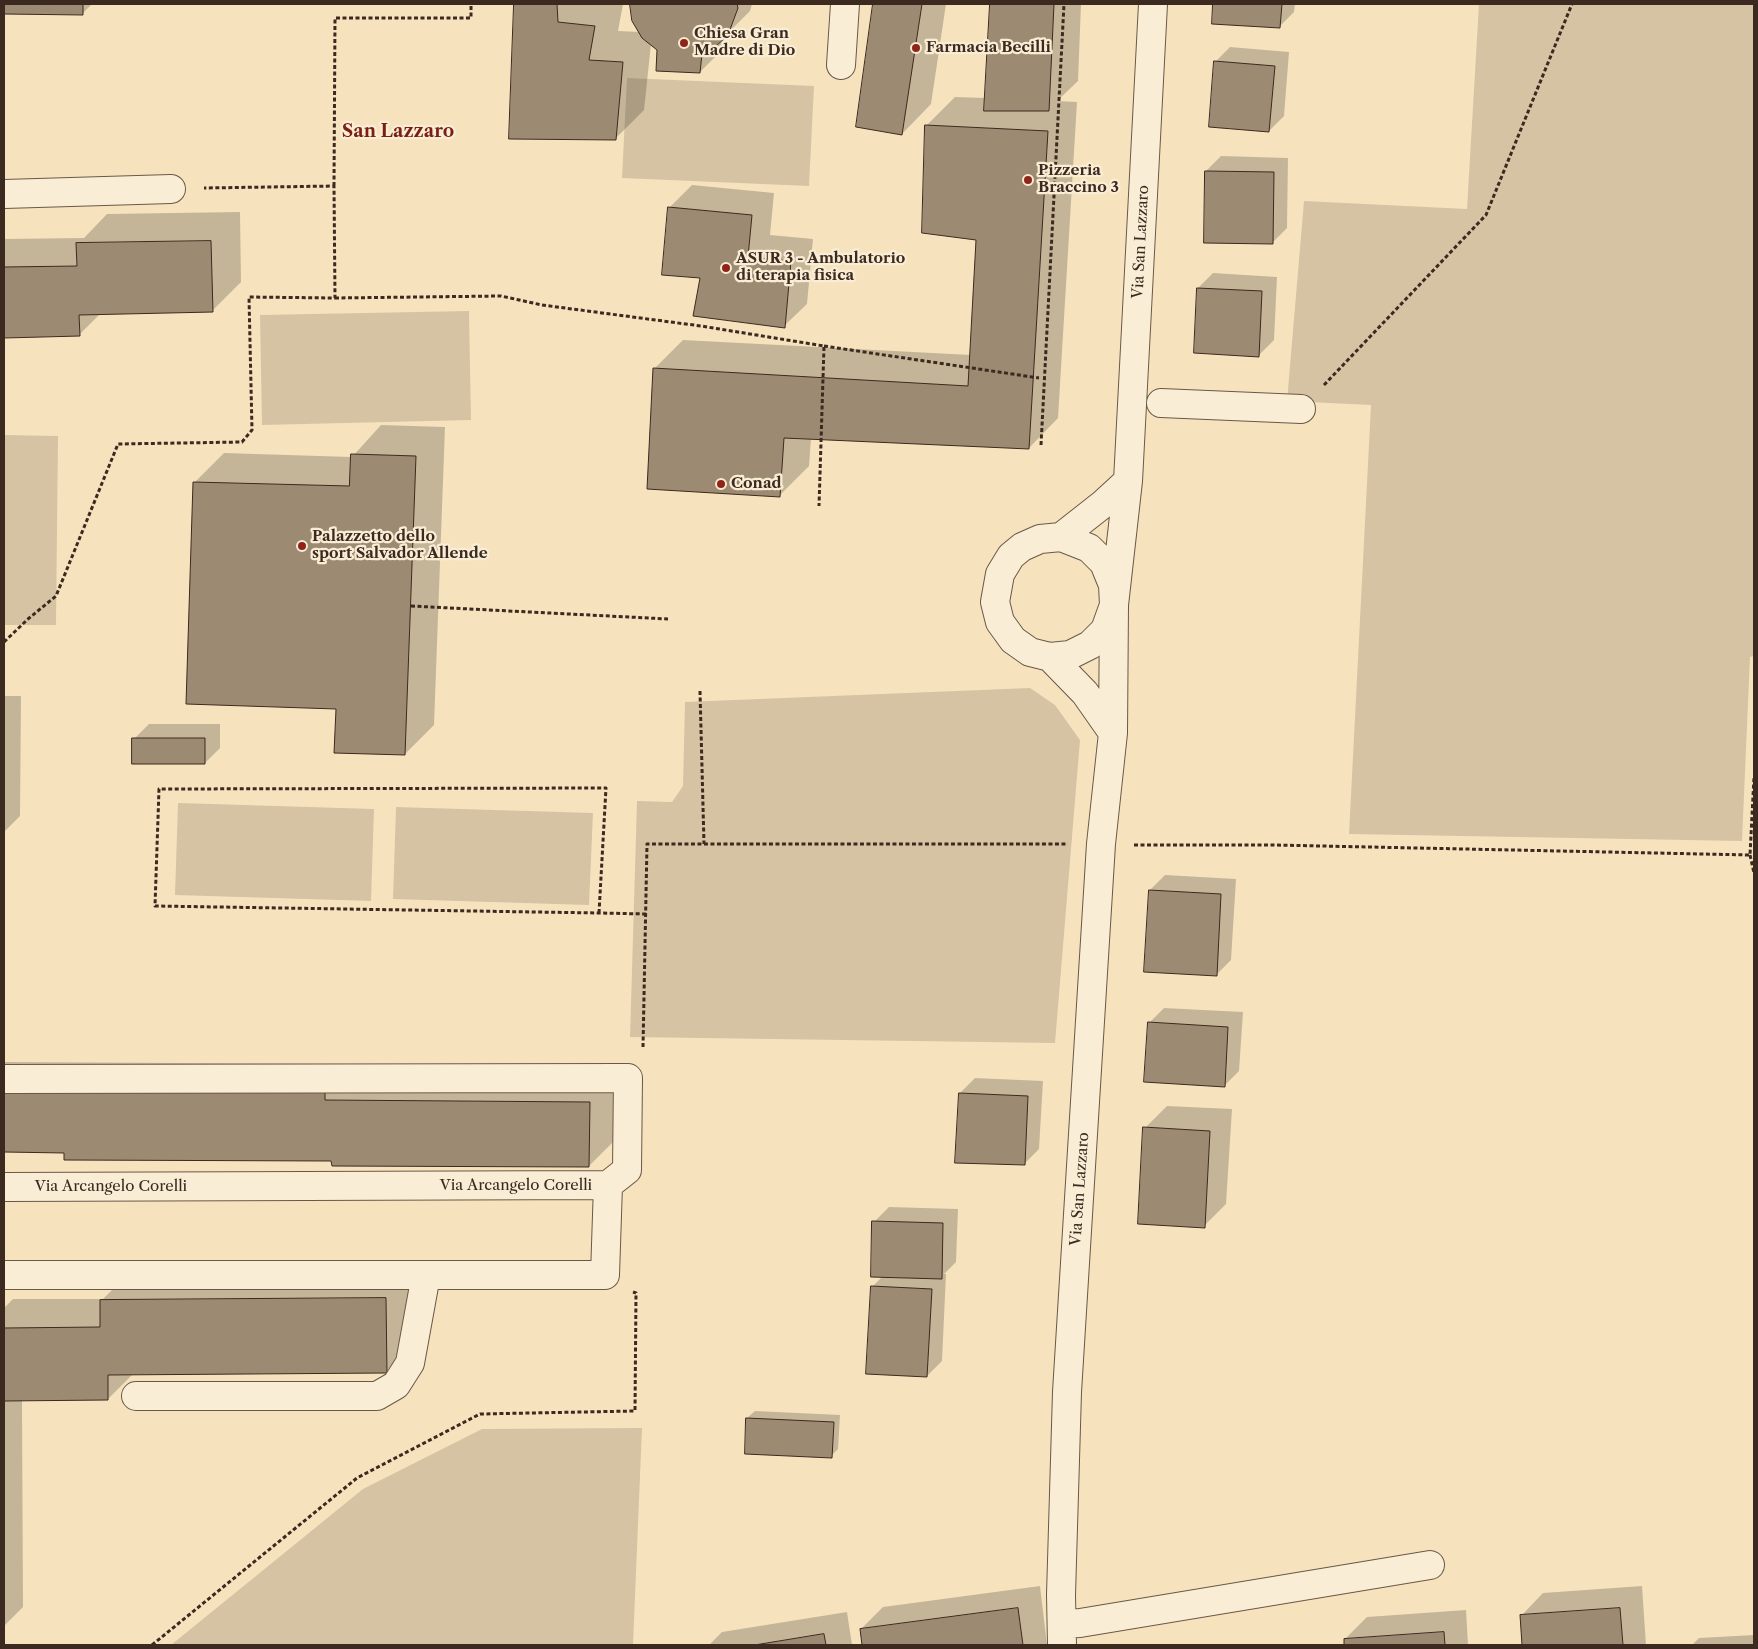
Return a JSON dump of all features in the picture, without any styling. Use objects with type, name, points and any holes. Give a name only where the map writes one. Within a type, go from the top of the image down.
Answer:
[{"type":"street","points":[[842,65],[844,4]]},
{"type":"street","name":"Via San Lazzaro","points":[[1062,1635],[1061,1595],[1067,1392],[1101,844],[1113,733],[1114,605],[1114,585],[1104,563],[1090,548],[1062,538],[1040,539],[1022,547],[1011,556],[1000,574],[995,602],[1000,622],[1013,640],[1030,652],[1050,657],[1070,655],[1090,645],[1104,630],[1114,605],[1128,481],[1153,4]]},
{"type":"street","points":[[4,194],[171,188]]},
{"type":"street","points":[[1161,403],[1301,409]]},
{"type":"street","points":[[1062,538],[1128,481]]},
{"type":"street","name":"Via San Lazzaro","points":[[1050,657],[1085,693],[1113,733]]},
{"type":"street","points":[[4,1079],[628,1078],[627,1170],[608,1185]]},
{"type":"street","name":"Via Arcangelo Corelli","points":[[4,1187],[608,1185],[605,1275]]},
{"type":"street","points":[[4,1274],[605,1275]]},
{"type":"street","points":[[136,1396],[377,1396],[396,1385],[410,1363],[426,1275]]},
{"type":"street","points":[[1062,1635],[1080,1623],[1430,1566]]},
{"type":"path","points":[[336,298],[334,186],[335,18],[470,18],[471,4]]},
{"type":"path","points":[[1041,445],[1064,4]]},
{"type":"path","points":[[1301,409],[1486,215],[1572,4]]},
{"type":"path","points":[[171,188],[334,186]]},
{"type":"path","points":[[4,642],[56,596],[118,444],[242,442],[252,430],[249,297],[500,296],[542,305],[701,326],[1040,378]]},
{"type":"path","points":[[819,506],[824,346]]},
{"type":"path","points":[[411,606],[668,619]]},
{"type":"path","points":[[700,691],[704,844]]},
{"type":"path","points":[[1754,777],[1750,855],[1754,873]]},
{"type":"path","points":[[599,913],[606,788],[159,789],[154,906],[646,914]]},
{"type":"path","points":[[628,1078],[642,1063],[647,844],[1101,844]]},
{"type":"path","points":[[1136,845],[1274,845],[1750,855]]},
{"type":"path","points":[[152,1645],[357,1478],[480,1414],[635,1411],[636,1293],[605,1275]]},
{"type":"shaded area","points":[[1479,4],[1754,4],[1754,656],[1750,657],[1742,841],[1349,834],[1371,405],[1287,401],[1304,201],[1467,209]]},
{"type":"shaded area","points":[[627,78],[814,86],[809,186],[622,178]]},
{"type":"shaded area","points":[[469,311],[471,420],[262,425],[260,315]]},
{"type":"shaded area","points":[[4,435],[58,436],[56,625],[4,625]]},
{"type":"shaded area","points":[[1030,688],[1055,705],[1080,740],[1055,1043],[630,1037],[637,801],[672,802],[683,786],[685,702]]},
{"type":"shaded area","points":[[178,803],[374,809],[371,901],[175,895]]},
{"type":"shaded area","points":[[396,807],[593,813],[589,905],[393,899]]},
{"type":"shaded area","points":[[642,1428],[633,1645],[171,1645],[363,1489],[482,1429]]},
{"type":"building","points":[[4,4],[83,4],[83,15],[4,14]]},
{"type":"building","points":[[514,4],[557,4],[558,22],[595,26],[589,60],[623,62],[616,140],[509,139]]},
{"type":"building","name":"Chiesa Gran Madre di Dio","points":[[630,4],[737,4],[738,8],[728,35],[714,48],[702,54],[700,73],[656,71],[657,50],[642,38],[632,21]]},
{"type":"building","points":[[873,4],[922,4],[902,135],[856,127]]},
{"type":"building","points":[[990,4],[1054,4],[1049,111],[984,111]]},
{"type":"building","points":[[1213,4],[1282,4],[1280,28],[1212,24]]},
{"type":"building","points":[[1214,61],[1275,66],[1269,132],[1209,127]]},
{"type":"building","points":[[925,125],[1048,131],[1029,449],[784,438],[780,497],[647,489],[653,368],[968,386],[976,240],[922,233]]},
{"type":"building","points":[[1205,171],[1274,172],[1273,244],[1204,243]]},
{"type":"building","name":"ASUR 3 - Ambulatorio di terapia fisica","points":[[668,207],[752,215],[748,257],[791,261],[785,328],[693,316],[700,278],[662,275]]},
{"type":"building","points":[[211,241],[213,312],[79,315],[80,336],[4,338],[4,267],[77,266],[76,243]]},
{"type":"building","points":[[1197,288],[1262,291],[1259,357],[1194,353]]},
{"type":"building","name":"Palazzetto dello sport Salvador Allende","points":[[351,454],[416,456],[405,755],[334,753],[336,709],[186,704],[193,482],[349,486]]},
{"type":"building","points":[[132,738],[205,738],[205,764],[132,764]]},
{"type":"building","points":[[1149,890],[1221,894],[1217,976],[1144,972]]},
{"type":"building","points":[[1148,1022],[1228,1027],[1225,1087],[1144,1082]]},
{"type":"building","points":[[4,1091],[325,1092],[325,1100],[590,1102],[589,1167],[332,1166],[331,1161],[64,1160],[64,1153],[4,1152]]},
{"type":"building","points":[[959,1093],[1028,1096],[1025,1165],[955,1163]]},
{"type":"building","points":[[1143,1127],[1210,1131],[1205,1228],[1138,1224]]},
{"type":"building","points":[[872,1221],[943,1223],[942,1279],[871,1277]]},
{"type":"building","points":[[871,1286],[932,1289],[927,1377],[866,1374]]},
{"type":"building","points":[[386,1298],[387,1373],[108,1375],[108,1400],[4,1401],[4,1328],[100,1327],[100,1300]]},
{"type":"building","points":[[746,1418],[834,1422],[832,1458],[745,1454]]},
{"type":"building","points":[[1018,1608],[1023,1645],[862,1645],[860,1629]]},
{"type":"building","points":[[1620,1608],[1623,1645],[1522,1645],[1520,1615]]},
{"type":"building","points":[[1444,1632],[1445,1645],[1344,1645],[1344,1639]]},
{"type":"building","points":[[824,1634],[826,1645],[755,1645]]},
{"type":"place","name":"Chiesa Gran Madre di Dio","points":[[684,43]]},
{"type":"place","name":"Farmacia Becilli","points":[[916,48]]},
{"type":"place","name":"Pizzeria Braccino 3","points":[[1028,180]]},
{"type":"place","name":"ASUR 3 - Ambulatorio di terapia fisica","points":[[726,268]]},
{"type":"place","name":"Conad","points":[[721,484]]},
{"type":"place","name":"Palazzetto dello sport Salvador Allende","points":[[302,546]]},
{"type":"district","name":"San Lazzaro","points":[[398,132]]}]
